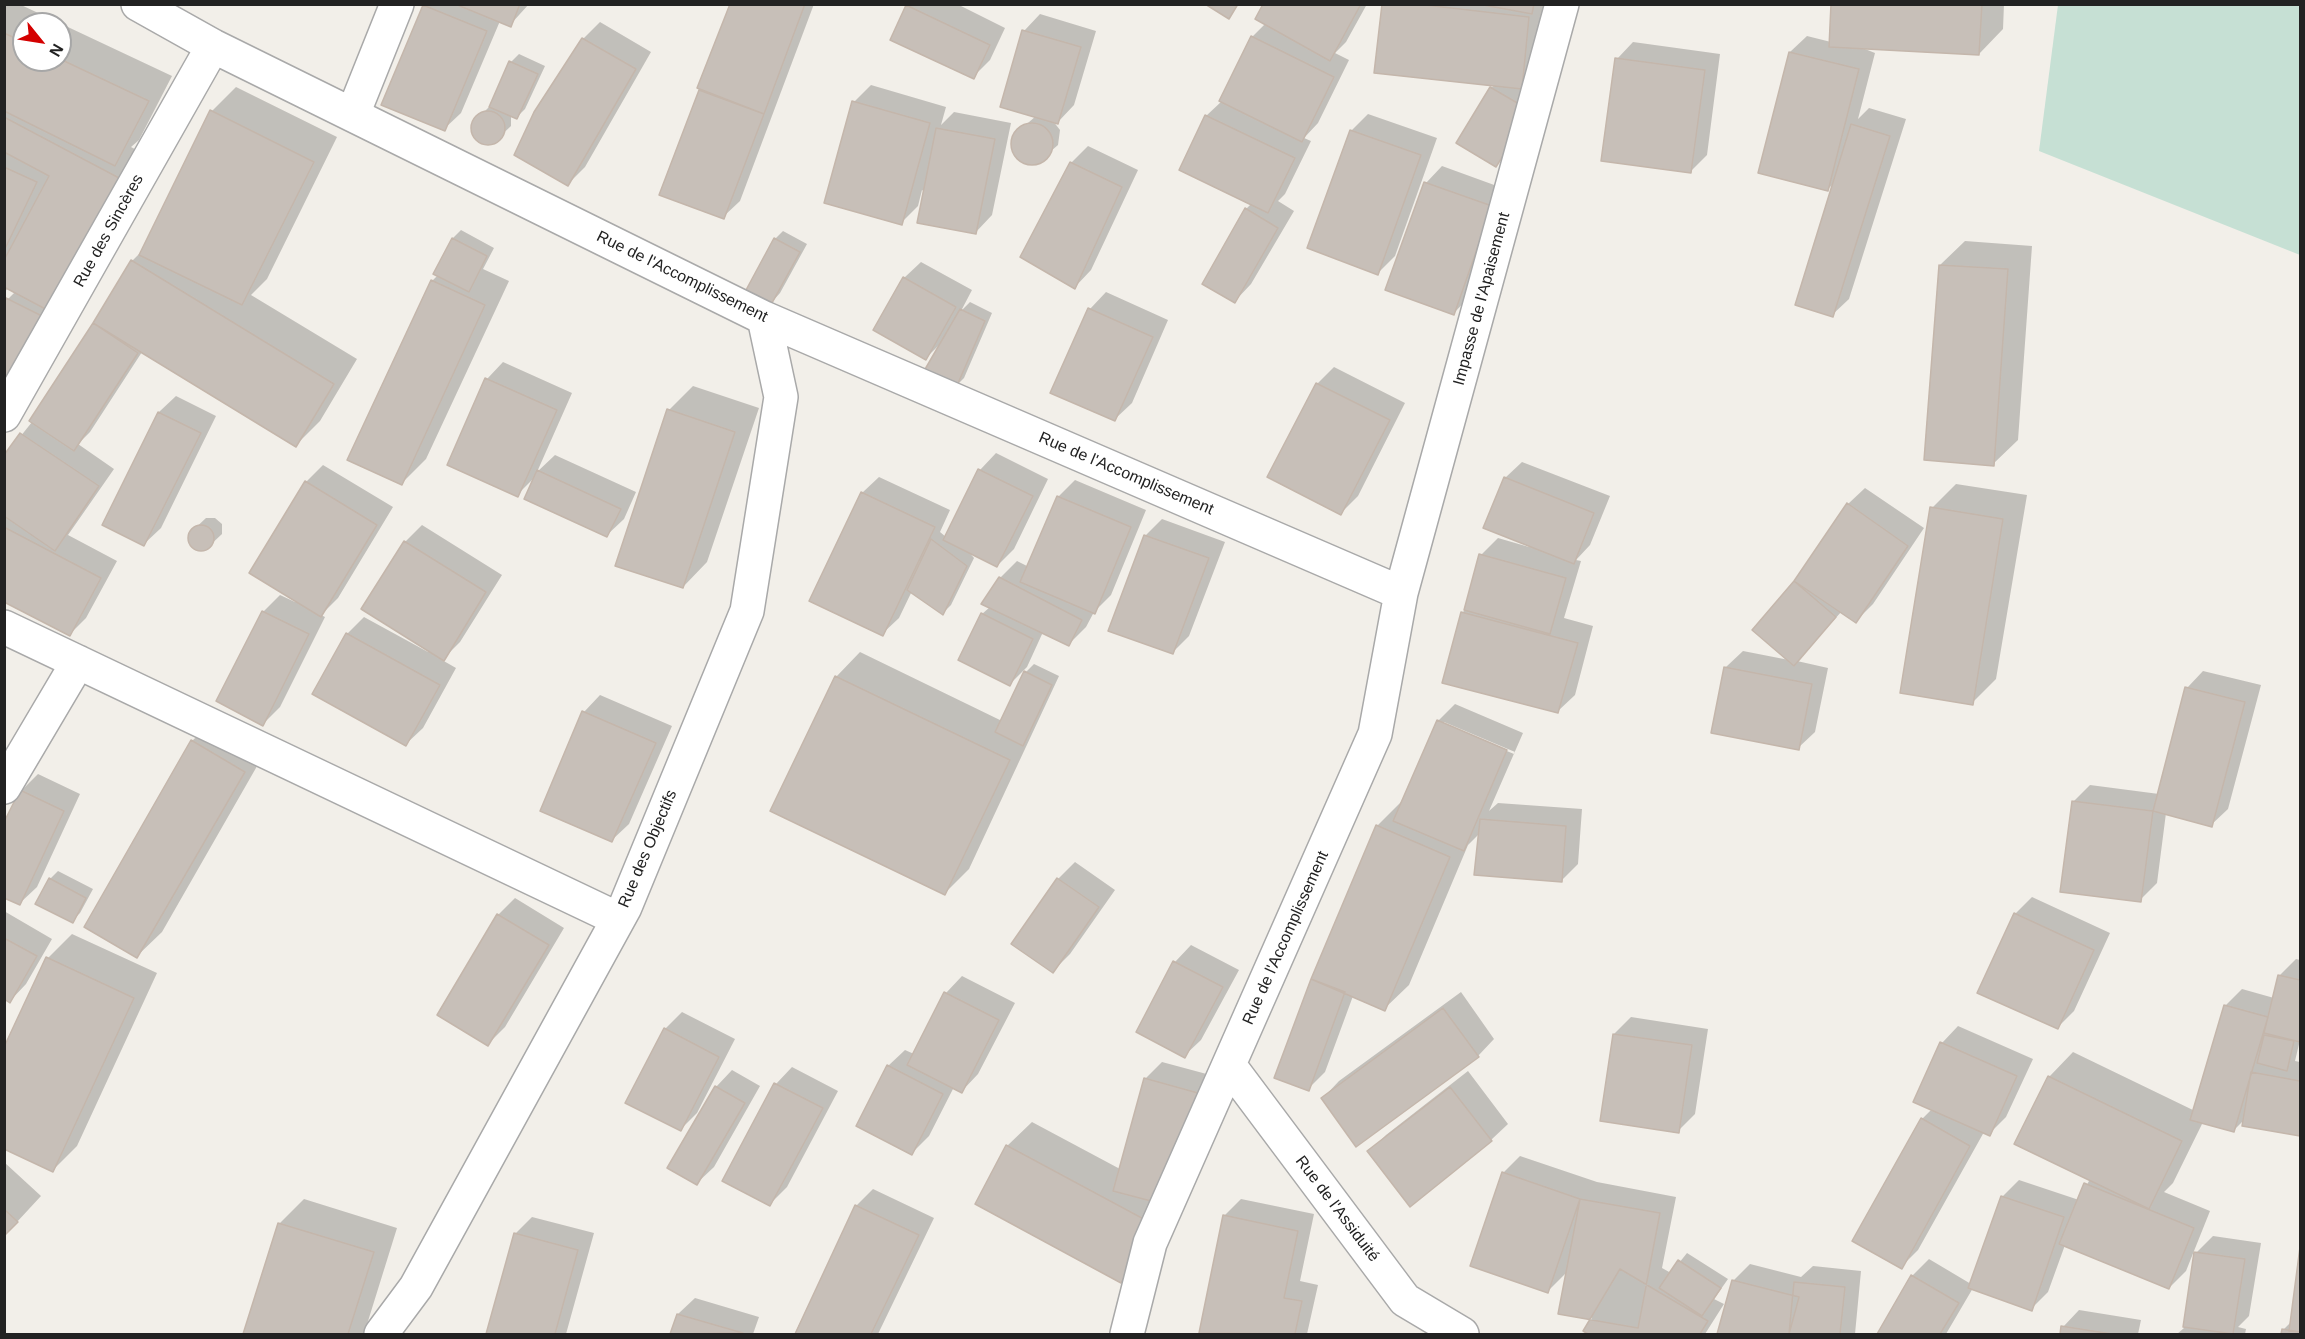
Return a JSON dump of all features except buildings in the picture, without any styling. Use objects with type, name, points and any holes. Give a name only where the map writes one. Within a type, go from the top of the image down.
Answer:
[{"type":"street","name":"Rue de l'Accomplissement","points":[[138,4],[213,46],[765,318],[1401,593],[1376,734],[1150,1244],[1127,1335]]},
{"type":"street","points":[[353,114],[397,4]]},
{"type":"street","name":"Impasse de l'Apaisement","points":[[1401,593],[1562,4]]},
{"type":"street","name":"Rue des Sincères","points":[[4,415],[213,46]]},
{"type":"street","name":"Rue des Objectifs","points":[[381,1335],[416,1287],[618,919],[747,610],[781,398],[765,318]]},
{"type":"street","points":[[4,627],[618,919]]},
{"type":"street","points":[[4,788],[78,662]]},
{"type":"street","name":"Rue de l'Assiduité","points":[[1229,1065],[1405,1300],[1462,1335]]},
{"type":"green space","points":[[2058,5],[2300,5],[2300,255],[2039,151]]}]
